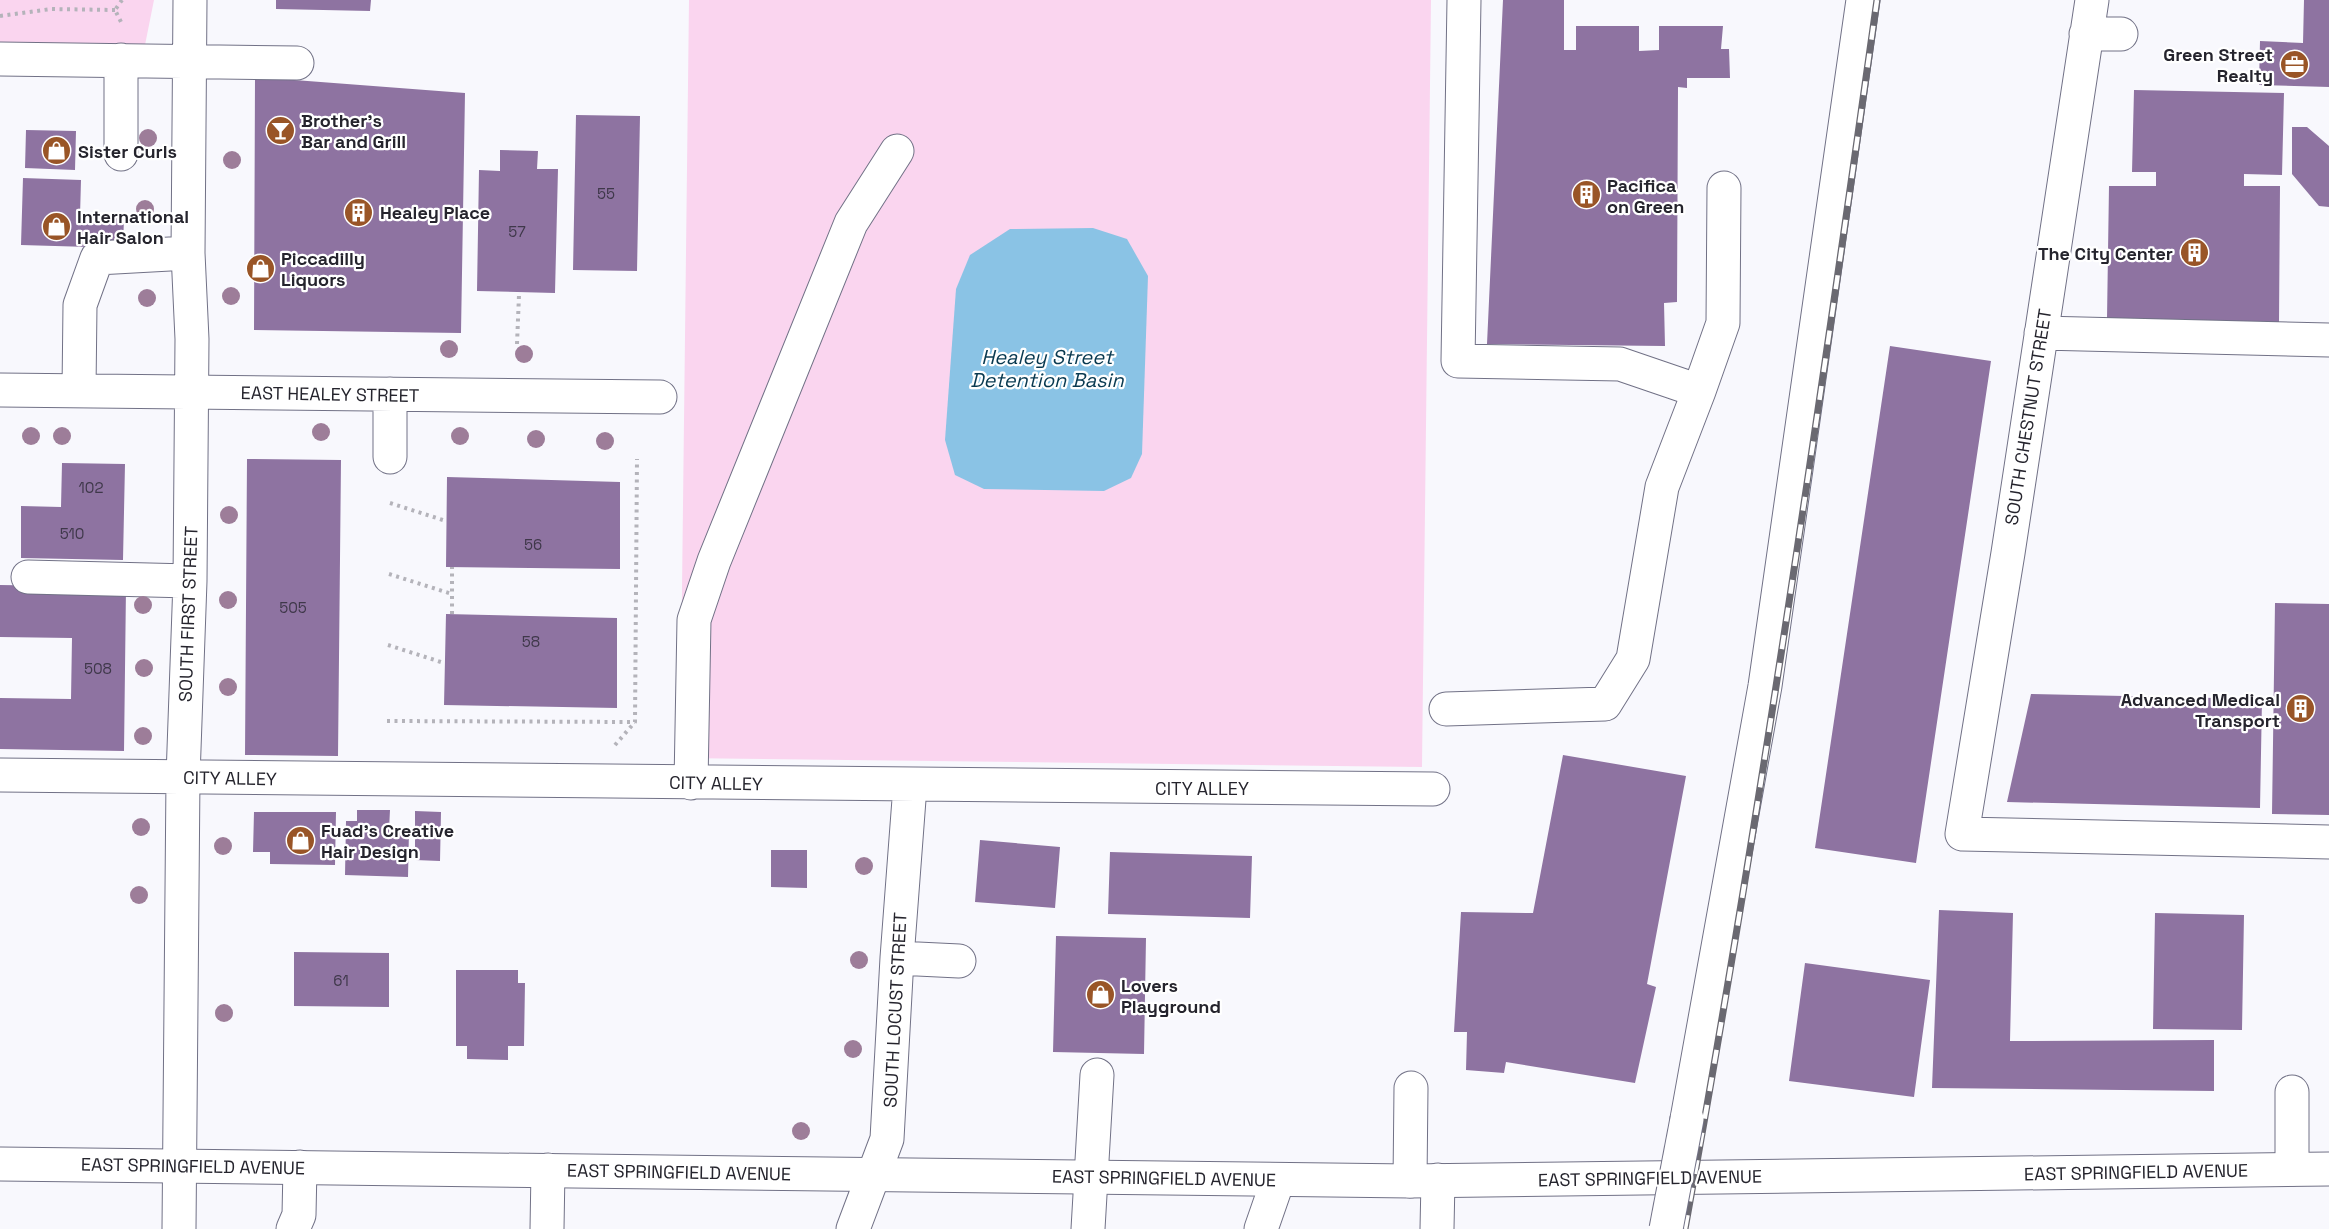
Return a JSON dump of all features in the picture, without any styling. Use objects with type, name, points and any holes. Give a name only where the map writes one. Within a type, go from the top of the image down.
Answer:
[{"type":"street","name":"SOUTH FIRST STREET","points":[[178,1229],[183,777],[190,581],[192,393],[188,253],[190,0]]},
{"type":"street","points":[[1464,0],[1458,361],[1620,364],[1699,391]]},
{"type":"street","points":[[1666,1229],[1765,686],[1863,0]]},
{"type":"street","name":"SOUTH CHESTNUT STREET","points":[[2092,0],[1962,834],[2329,842]]},
{"type":"street","points":[[2086,34],[2121,34]]},
{"type":"street","points":[[0,59],[297,63]]},
{"type":"street","points":[[121,60],[121,154]]},
{"type":"street","points":[[691,783],[694,620],[714,561],[851,224],[897,151]]},
{"type":"street","points":[[1446,709],[1605,704],[1633,659],[1662,487],[1723,323],[1724,188]]},
{"type":"street","points":[[79,390],[80,305],[97,258],[188,253]]},
{"type":"street","points":[[2041,333],[2329,340]]},
{"type":"street","name":"EAST HEALEY STREET","points":[[0,390],[660,397]]},
{"type":"street","points":[[390,394],[390,457]]},
{"type":"street","points":[[28,576],[190,581]]},
{"type":"street","name":"CITY ALLEY","points":[[0,775],[910,786],[1433,789]]},
{"type":"street","name":"SOUTH LOCUST STREET","points":[[853,1229],[887,1139],[910,786]]},
{"type":"street","points":[[897,958],[959,961]]},
{"type":"street","points":[[1088,1229],[1097,1075]]},
{"type":"street","points":[[1411,1088],[1424,1180],[1437,1229]]},
{"type":"street","points":[[2292,1092],[2292,1169]]},
{"type":"street","name":"EAST SPRINGFIELD AVENUE","points":[[0,1164],[1278,1180],[2329,1169]]},
{"type":"street","points":[[293,1229],[299,1215],[300,1167]]},
{"type":"street","points":[[546,1229],[548,1170]]},
{"type":"street","points":[[1261,1229],[1278,1180]]},
{"type":"path","points":[[115,10],[122,0]]},
{"type":"path","points":[[0,16],[51,9],[115,10]]},
{"type":"path","points":[[115,10],[118,19],[130,28]]},
{"type":"path","points":[[517,344],[519,295]]},
{"type":"path","points":[[584,782],[635,722],[637,459]]},
{"type":"path","points":[[390,503],[446,521]]},
{"type":"path","points":[[452,567],[452,614]]},
{"type":"path","points":[[389,574],[452,594]]},
{"type":"path","points":[[388,645],[444,663]]},
{"type":"path","points":[[387,721],[635,722]]},
{"type":"shaded area","points":[[0,0],[154,0],[145,45],[0,44]]},
{"type":"shaded area","points":[[689,0],[1431,0],[1422,767],[680,758]]},
{"type":"water","name":"Healey Street Detention Basin","points":[[1093,228],[1127,239],[1148,276],[1142,454],[1131,478],[1104,491],[984,489],[955,475],[945,440],[956,289],[970,255],[1010,229]]},
{"type":"building","points":[[276,0],[371,0],[370,11],[276,9]]},
{"type":"building","name":"Pacifica on Green","points":[[1503,0],[1564,0],[1564,50],[1576,50],[1576,26],[1639,26],[1639,51],[1659,50],[1659,26],[1723,26],[1721,49],[1729,49],[1730,78],[1687,78],[1687,88],[1678,87],[1677,302],[1664,303],[1665,346],[1487,344]]},
{"type":"building","name":"Green Street Realty","points":[[2304,0],[2329,0],[2329,87],[2259,85],[2260,41],[2303,43]]},
{"type":"building","name":"Healey Place","points":[[255,77],[465,93],[461,333],[254,330]]},
{"type":"building","name":"The City Center","points":[[2134,90],[2284,93],[2282,175],[2244,174],[2244,186],[2280,186],[2279,323],[2107,319],[2109,186],[2156,186],[2156,172],[2132,172]]},
{"type":"building","points":[[576,115],[640,116],[637,271],[573,270]]},
{"type":"building","points":[[2292,127],[2307,127],[2329,146],[2329,207],[2319,206],[2292,174]]},
{"type":"building","points":[[26,130],[76,131],[75,170],[25,168]]},
{"type":"building","points":[[500,150],[538,151],[537,169],[558,169],[555,293],[477,291],[479,170],[500,171]]},
{"type":"building","points":[[23,178],[81,180],[80,216],[124,217],[123,248],[21,245]]},
{"type":"building","points":[[1890,346],[1991,361],[1916,863],[1815,848]]},
{"type":"building","points":[[247,459],[341,460],[338,756],[245,755]]},
{"type":"building","points":[[62,463],[125,464],[123,560],[21,558],[21,506],[61,507]]},
{"type":"building","points":[[447,477],[620,482],[620,569],[446,567]]},
{"type":"building","points":[[0,585],[126,587],[124,751],[0,749],[0,698],[71,699],[72,638],[0,637]]},
{"type":"building","name":"Advanced Medical Transport","points":[[2275,603],[2329,604],[2329,815],[2272,814]]},
{"type":"building","points":[[446,614],[617,618],[617,708],[444,705]]},
{"type":"building","points":[[2031,694],[2262,699],[2260,808],[2007,802]]},
{"type":"building","points":[[1563,755],[1686,776],[1647,984],[1656,987],[1635,1083],[1506,1062],[1504,1073],[1466,1070],[1467,1032],[1454,1032],[1461,912],[1533,913]]},
{"type":"building","points":[[357,810],[390,810],[389,830],[409,830],[408,877],[345,875],[346,821],[357,821]]},
{"type":"building","points":[[415,811],[441,812],[440,861],[415,860]]},
{"type":"building","points":[[254,812],[336,812],[335,865],[270,864],[270,852],[253,852]]},
{"type":"building","points":[[980,840],[1060,847],[1055,908],[975,902]]},
{"type":"building","points":[[771,850],[807,850],[807,888],[771,887]]},
{"type":"building","points":[[1110,852],[1252,856],[1250,918],[1108,914]]},
{"type":"building","points":[[1939,910],[2013,913],[2010,1041],[2214,1040],[2214,1091],[1932,1088]]},
{"type":"building","points":[[2155,913],[2244,915],[2242,1030],[2153,1029]]},
{"type":"building","name":"Lovers Playground","points":[[1056,936],[1146,938],[1144,1054],[1053,1052]]},
{"type":"building","points":[[294,952],[389,953],[389,1007],[294,1006]]},
{"type":"building","points":[[1805,963],[1930,980],[1914,1097],[1789,1081]]},
{"type":"building","points":[[456,970],[518,970],[518,983],[525,983],[524,1046],[508,1046],[508,1060],[467,1059],[467,1046],[456,1046]]},
{"type":"railway","points":[[1685,1229],[1738,923],[1787,616],[1877,0]]},
{"type":"place","name":"Green Street Realty","points":[[2294,64]]},
{"type":"place","name":"Brother's Bar and Grill","points":[[280,130]]},
{"type":"place","name":"Sister Curls","points":[[57,151]]},
{"type":"place","name":"Pacifica on Green","points":[[1586,195]]},
{"type":"place","name":"Healey Place","points":[[359,212]]},
{"type":"place","name":"International Hair Salon","points":[[56,226]]},
{"type":"place","name":"The City Center","points":[[2194,253]]},
{"type":"place","name":"Piccadilly Liquors","points":[[260,268]]},
{"type":"place","name":"Advanced Medical Transport","points":[[2301,709]]},
{"type":"place","name":"Fuad's Creative Hair Design","points":[[300,840]]},
{"type":"place","name":"Lovers Playground","points":[[1100,995]]}]
